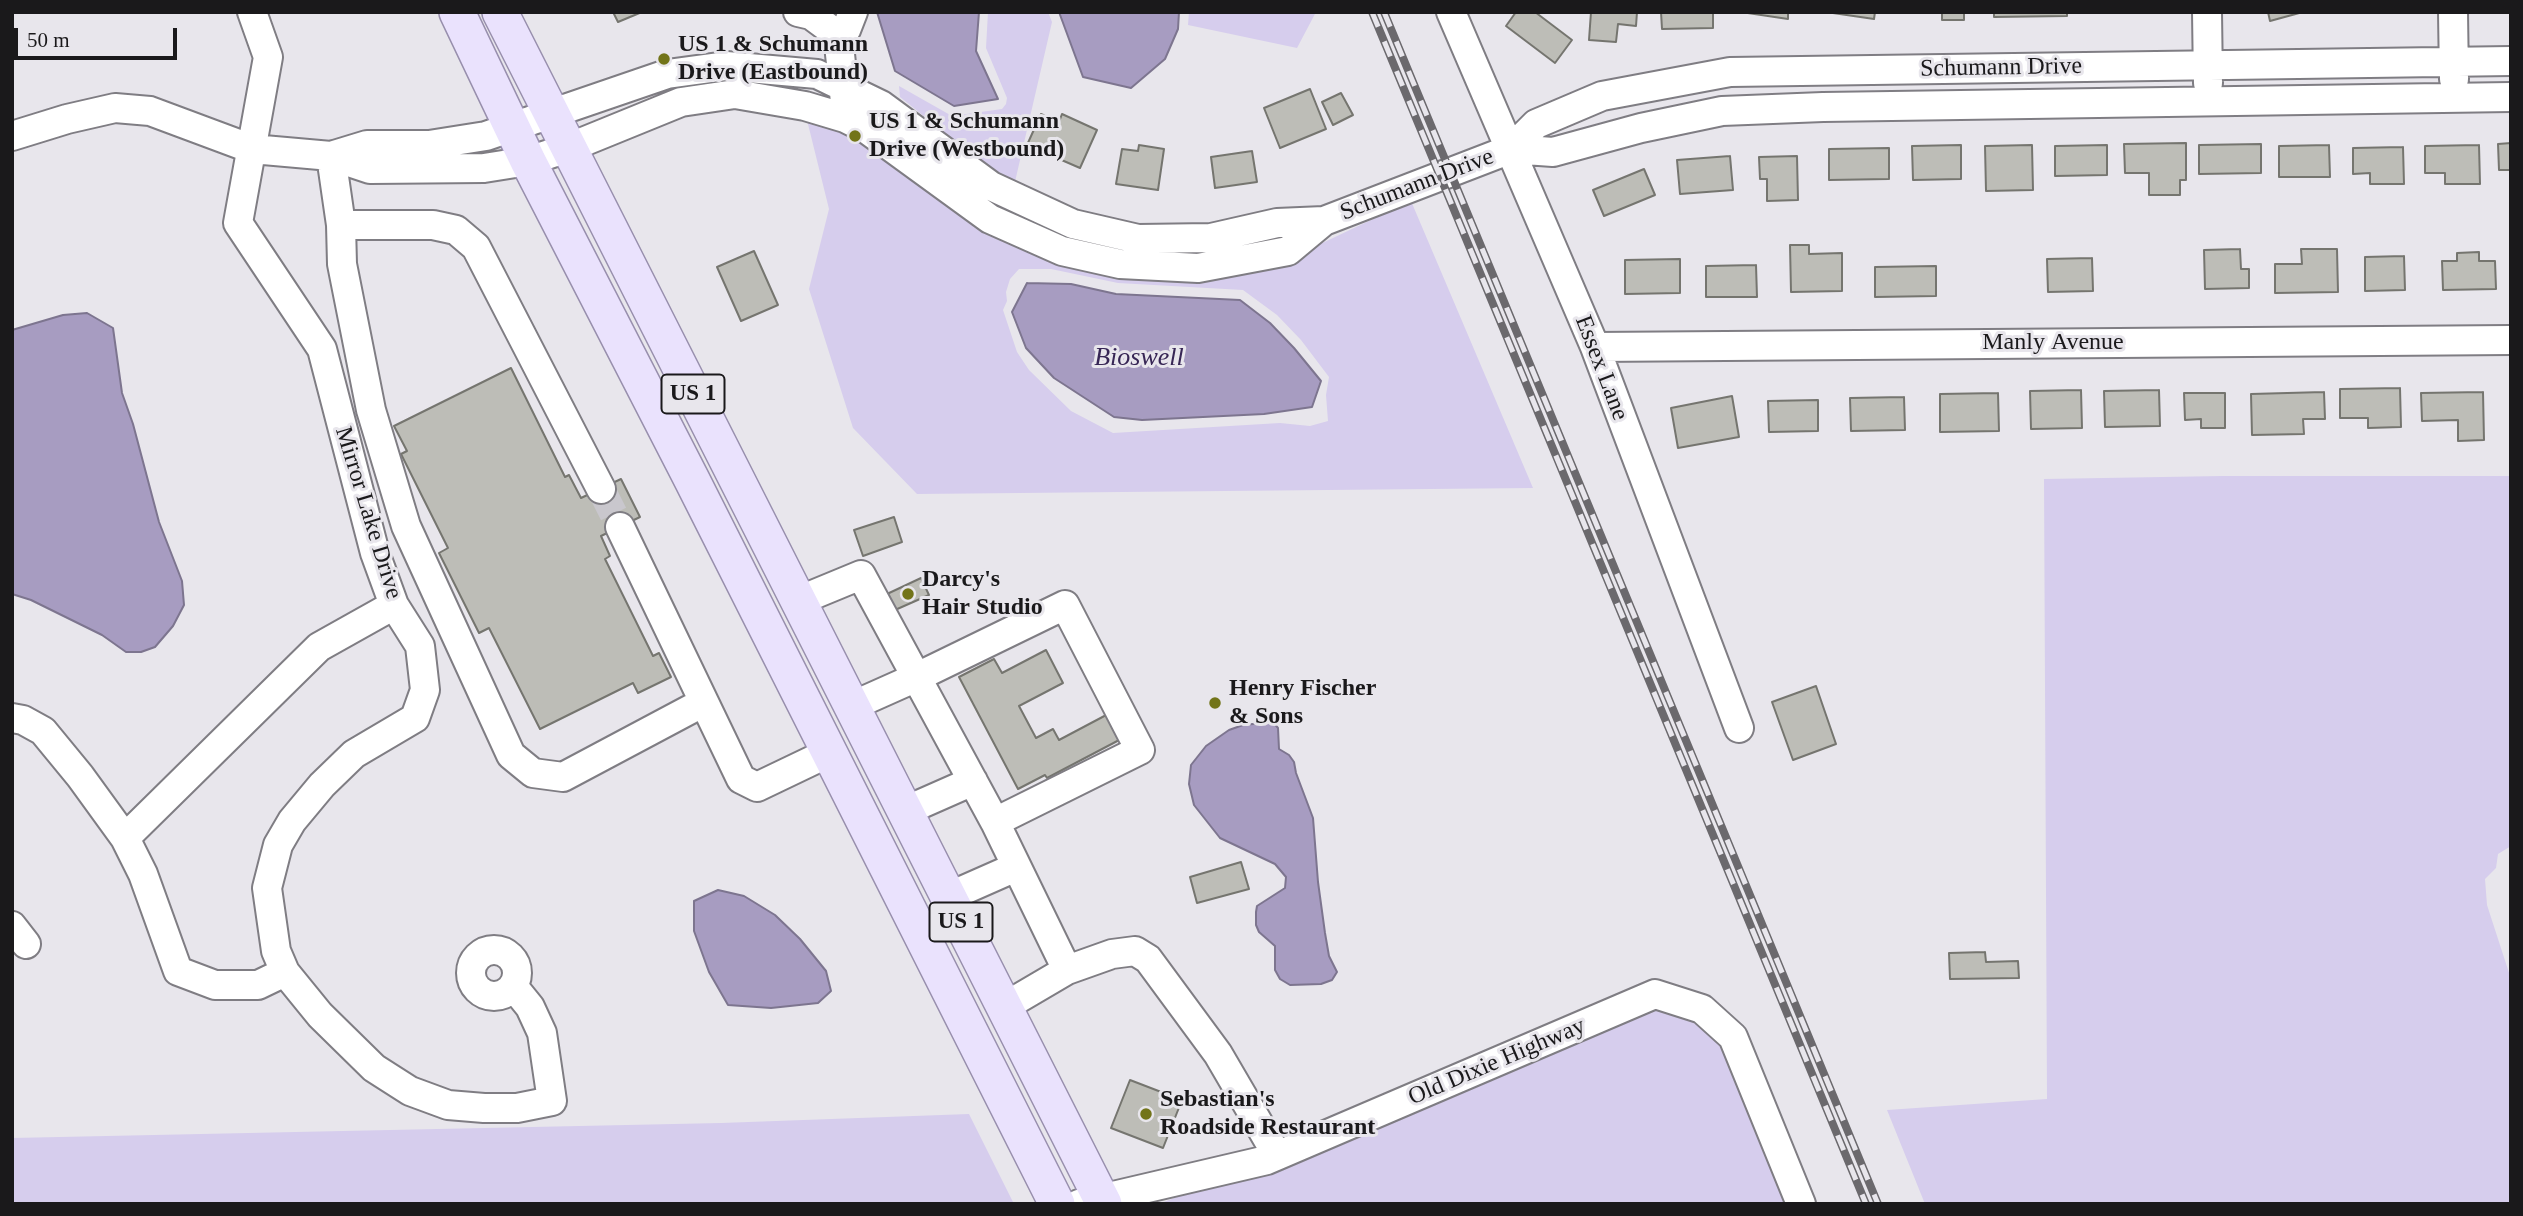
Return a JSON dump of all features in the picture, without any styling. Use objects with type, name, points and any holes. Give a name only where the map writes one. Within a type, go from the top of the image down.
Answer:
[{"type":"main road","name":"US 1","points":[[457,12],[528,162],[692,480],[1057,1204]]},
{"type":"main road","name":"US 1","points":[[500,12],[1004,1007],[1095,1202]]},
{"type":"street","points":[[838,36],[846,30],[853,12]]},
{"type":"street","name":"Essex Lane","points":[[1451,12],[1595,347],[1739,729]]},
{"type":"street","points":[[2207,12],[2208,102]]},
{"type":"street","points":[[2453,12],[2454,98]]},
{"type":"street","name":"Mirror Lake Drive","points":[[251,13],[268,57],[239,223],[322,349],[375,553],[394,605],[420,646],[425,690],[415,718],[354,754],[322,785],[292,821],[278,845],[267,888],[276,951],[285,972],[320,1015],[365,1059],[410,1091],[448,1105],[517,1108],[552,1101],[542,1033],[530,1007],[513,986]]},
{"type":"street","points":[[807,13],[838,36],[845,118]]},
{"type":"street","name":"Schumann Drive","points":[[331,156],[367,145],[429,145],[486,136],[667,74],[726,66],[817,74],[881,105],[991,186],[1073,224],[1138,239],[1211,238],[1277,223],[1324,221],[1511,149],[1536,124],[1602,96],[1730,72],[2511,61]]},
{"type":"street","points":[[1964,68],[1967,105]]},
{"type":"street","points":[[1730,72],[1732,111]]},
{"type":"street","name":"Schumann Drive","points":[[331,156],[370,169],[484,168],[528,162],[681,102],[735,94],[805,106],[845,118],[865,128],[990,219],[1062,251],[1120,264],[1198,268],[1288,251],[1324,221]]},
{"type":"street","name":"Schumann Drive","points":[[1511,149],[1553,152],[1641,128],[1732,111],[2511,97]]},
{"type":"street","points":[[12,136],[115,108],[150,111],[252,149],[331,156],[341,225],[342,264],[371,410],[406,526],[511,755],[533,773],[564,777],[704,702]]},
{"type":"street","points":[[341,225],[433,225],[456,230],[476,247],[601,489]]},
{"type":"street","name":"Manly Avenue","points":[[1595,347],[2511,340]]},
{"type":"street","points":[[620,527],[741,779],[757,787],[828,753]]},
{"type":"street","points":[[798,601],[861,575],[995,822],[1067,970]]},
{"type":"street","points":[[125,838],[318,647],[394,605]]},
{"type":"street","points":[[852,706],[1065,605],[1140,750],[995,822]]},
{"type":"street","points":[[12,718],[23,720],[43,731],[125,838],[143,874],[178,971],[215,985],[258,985],[285,972]]},
{"type":"street","points":[[905,811],[973,781]]},
{"type":"street","points":[[948,897],[1016,867]]},
{"type":"street","points":[[1004,1007],[1067,970],[1112,954],[1135,951],[1148,959],[1218,1054],[1278,1156]]},
{"type":"street","name":"Old Dixie Highway","points":[[1095,1202],[1278,1156],[1655,994],[1702,1009],[1733,1037],[1801,1204]]},
{"type":"shaded area","points":[[988,12],[1048,12],[1052,22],[1014,186],[900,97],[899,86],[952,116],[1002,109],[1007,98],[986,48]]},
{"type":"shaded area","points":[[1189,12],[1316,12],[1297,48],[1188,25]]},
{"type":"shaded area","points":[[807,120],[861,139],[1006,239],[1276,265],[1411,201],[1533,488],[917,494],[853,428],[809,289],[829,209]],"holes":[[[1019,269],[1051,269],[1118,283],[1243,290],[1277,315],[1301,340],[1329,377],[1326,395],[1328,421],[1310,426],[1280,423],[1113,433],[1071,411],[1029,370],[1017,352],[1003,310],[1010,279]]]},
{"type":"shaded area","points":[[2511,476],[2511,846],[2498,854],[2496,868],[2485,879],[2487,905],[2511,979],[2511,1204],[1925,1204],[1887,1110],[2047,1099],[2044,479]]},
{"type":"shaded area","points":[[1655,1007],[1697,1020],[1724,1045],[1788,1204],[1159,1204]]},
{"type":"shaded area","points":[[969,1114],[1014,1204],[12,1204],[12,1138],[721,1123]]},
{"type":"water","points":[[877,12],[979,12],[976,51],[998,99],[954,106],[895,71]]},
{"type":"water","points":[[1059,12],[1179,12],[1178,29],[1165,59],[1131,88],[1083,77]]},
{"type":"water","name":"Bioswell","points":[[1027,283],[1071,284],[1116,294],[1240,300],[1270,323],[1321,381],[1312,407],[1264,414],[1142,420],[1114,417],[1054,378],[1026,348],[1012,312]]},
{"type":"water","points":[[87,313],[113,328],[122,393],[159,522],[182,581],[184,605],[173,626],[155,647],[141,652],[126,652],[102,635],[31,600],[12,594],[12,330],[63,315]]},
{"type":"water","points":[[1273,722],[1278,728],[1279,749],[1294,762],[1313,818],[1325,933],[1329,956],[1337,972],[1332,980],[1321,984],[1290,985],[1280,979],[1275,970],[1275,946],[1259,932],[1256,912],[1257,906],[1285,888],[1286,877],[1275,864],[1220,838],[1194,805],[1189,784],[1191,765],[1206,746],[1229,730],[1243,725]]},
{"type":"water","points":[[718,890],[744,896],[775,915],[800,939],[826,971],[831,991],[818,1003],[771,1008],[728,1005],[709,972],[694,931],[694,901]]},
{"type":"building","points":[[613,12],[642,12],[618,22]]},
{"type":"building","points":[[1516,12],[1535,12],[1572,40],[1555,63],[1506,26]]},
{"type":"building","points":[[1591,12],[1637,12],[1636,26],[1618,24],[1616,42],[1589,40]]},
{"type":"building","points":[[1661,12],[1713,12],[1713,28],[1662,29]]},
{"type":"building","points":[[1741,12],[1788,12],[1788,19]]},
{"type":"building","points":[[1826,12],[1875,12],[1874,19]]},
{"type":"building","points":[[1942,12],[1964,12],[1964,20],[1942,20]]},
{"type":"building","points":[[1994,12],[2067,12],[2067,16],[1994,17]]},
{"type":"building","points":[[2268,12],[2303,12],[2270,21]]},
{"type":"building","points":[[1310,89],[1326,129],[1280,148],[1264,108]]},
{"type":"building","points":[[1341,93],[1353,115],[1333,125],[1322,102]]},
{"type":"building","points":[[1041,114],[1059,122],[1062,114],[1097,130],[1080,168],[1027,145]]},
{"type":"building","points":[[2186,143],[2186,180],[2180,180],[2180,195],[2149,195],[2149,173],[2125,173],[2124,144]]},
{"type":"building","points":[[2511,143],[2511,170],[2499,170],[2498,144]]},
{"type":"building","points":[[2261,144],[2261,173],[2199,174],[2199,145]]},
{"type":"building","points":[[1139,145],[1164,149],[1158,190],[1116,184],[1122,149],[1138,151]]},
{"type":"building","points":[[1961,145],[1961,179],[1913,180],[1912,146]]},
{"type":"building","points":[[2032,145],[2033,190],[1986,191],[1985,146]]},
{"type":"building","points":[[2107,145],[2107,175],[2055,176],[2055,146]]},
{"type":"building","points":[[2329,145],[2330,177],[2279,177],[2279,146]]},
{"type":"building","points":[[2479,145],[2480,184],[2445,184],[2445,173],[2425,173],[2425,146]]},
{"type":"building","points":[[2403,147],[2404,184],[2370,184],[2370,173],[2353,174],[2353,148]]},
{"type":"building","points":[[1889,148],[1889,179],[1829,180],[1829,149]]},
{"type":"building","points":[[1252,151],[1257,182],[1215,188],[1211,157]]},
{"type":"building","points":[[1730,156],[1733,190],[1680,194],[1677,160]]},
{"type":"building","points":[[1797,156],[1798,200],[1767,201],[1767,179],[1760,179],[1759,157]]},
{"type":"building","points":[[1644,169],[1655,195],[1604,216],[1593,190]]},
{"type":"building","points":[[1790,245],[1809,245],[1809,254],[1842,253],[1842,291],[1791,292]]},
{"type":"building","points":[[2240,249],[2241,269],[2249,269],[2249,288],[2205,289],[2204,250]]},
{"type":"building","points":[[2301,249],[2337,249],[2338,292],[2275,293],[2275,264],[2302,264]]},
{"type":"building","points":[[754,251],[778,305],[741,321],[717,267]]},
{"type":"building","points":[[2479,252],[2479,261],[2495,261],[2496,289],[2443,290],[2442,261],[2457,261],[2457,253]]},
{"type":"building","points":[[2404,256],[2405,290],[2365,291],[2365,257]]},
{"type":"building","points":[[2092,258],[2093,291],[2048,292],[2047,259]]},
{"type":"building","points":[[1680,259],[1680,293],[1625,294],[1625,260]]},
{"type":"building","points":[[1756,265],[1757,297],[1706,297],[1706,266]]},
{"type":"building","points":[[1936,266],[1936,296],[1875,297],[1875,267]]},
{"type":"building","points":[[511,368],[565,477],[569,475],[581,498],[621,479],[640,517],[601,536],[610,556],[605,559],[653,656],[659,653],[671,677],[638,693],[633,683],[540,729],[489,628],[479,633],[439,553],[448,548],[401,454],[407,451],[394,426]]},
{"type":"building","points":[[2400,388],[2401,427],[2368,428],[2368,418],[2340,418],[2340,389]]},
{"type":"building","points":[[2081,390],[2082,428],[2031,429],[2030,391]]},
{"type":"building","points":[[2159,390],[2160,426],[2105,427],[2104,391]]},
{"type":"building","points":[[2324,392],[2325,419],[2303,419],[2304,434],[2252,435],[2251,394]]},
{"type":"building","points":[[2483,392],[2484,440],[2458,441],[2458,420],[2422,421],[2421,393]]},
{"type":"building","points":[[1998,393],[1999,431],[1940,432],[1940,394]]},
{"type":"building","points":[[2184,393],[2225,393],[2225,428],[2201,428],[2201,419],[2185,420]]},
{"type":"building","points":[[1732,396],[1739,437],[1678,448],[1671,408]]},
{"type":"building","points":[[1904,397],[1905,430],[1851,431],[1850,398]]},
{"type":"building","points":[[1818,400],[1818,431],[1769,432],[1768,401]]},
{"type":"building","points":[[894,517],[902,542],[863,556],[854,530]]},
{"type":"building","name":"Darcy's Hair Studio","points":[[921,578],[929,595],[895,610],[887,594]]},
{"type":"building","points":[[1046,650],[1063,683],[1019,706],[1036,738],[1053,729],[1059,740],[1110,713],[1123,738],[1047,778],[1045,775],[1018,789],[959,677],[994,659],[1002,673]]},
{"type":"building","points":[[1816,686],[1836,744],[1793,760],[1772,702]]},
{"type":"building","points":[[1241,862],[1249,889],[1197,903],[1190,877]]},
{"type":"building","points":[[1985,952],[1986,962],[2018,961],[2019,978],[1950,979],[1949,953]]},
{"type":"building","name":"Sebastian's Roadside Restaurant","points":[[1130,1080],[1182,1100],[1163,1148],[1111,1128]]},
{"type":"tunnel","points":[[601,489],[620,527]]},
{"type":"railway","points":[[1372,12],[1866,1204]]},
{"type":"railway","points":[[1384,12],[1878,1204]]},
{"type":"place","name":"US 1 & Schumann Drive (Eastbound)","points":[[664,59]]},
{"type":"place","name":"US 1 & Schumann Drive (Westbound)","points":[[855,136]]},
{"type":"place","name":"Darcy's Hair Studio","points":[[908,594]]},
{"type":"place","name":"Henry Fischer & Sons","points":[[1215,703]]},
{"type":"place","name":"Sebastian's Roadside Restaurant","points":[[1146,1114]]}]
